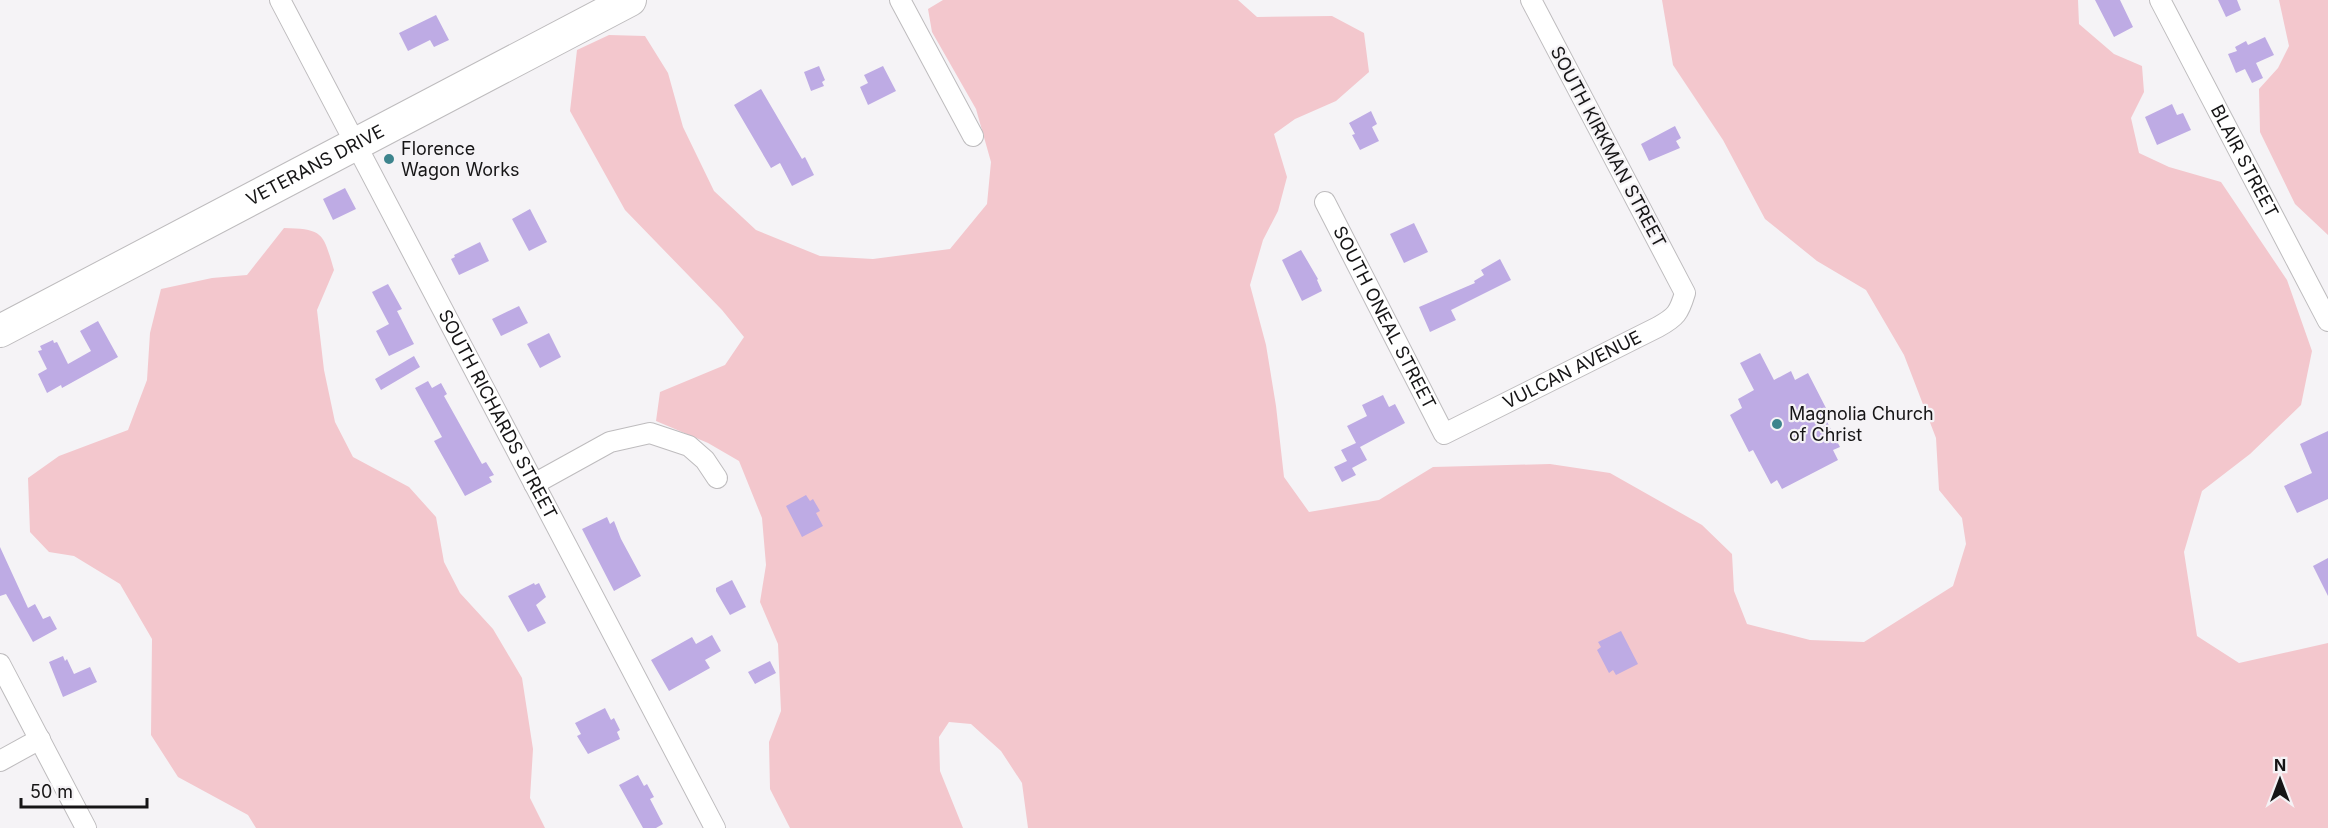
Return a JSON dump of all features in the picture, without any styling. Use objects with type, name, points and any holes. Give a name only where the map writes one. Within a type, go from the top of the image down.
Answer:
[{"type":"main road","name":"VETERANS DRIVE","points":[[0,332],[356,144],[590,9],[630,0]]},
{"type":"street","name":"SOUTH RICHARDS STREET","points":[[280,0],[715,828]]},
{"type":"street","points":[[900,0],[973,136]]},
{"type":"street","name":"SOUTH KIRKMAN STREET","points":[[1531,0],[1685,293]]},
{"type":"street","name":"BLAIR STREET","points":[[2160,0],[2328,321]]},
{"type":"street","name":"SOUTH ONEAL STREET","points":[[1325,202],[1444,434]]},
{"type":"street","name":"VULCAN AVENUE","points":[[1444,434],[1658,327],[1675,317],[1681,308],[1685,293]]},
{"type":"street","points":[[534,484],[610,442],[650,433],[689,446],[705,460],[717,478]]},
{"type":"street","points":[[0,663],[86,828]]},
{"type":"street","points":[[0,761],[40,740]]},
{"type":"shaded area","points":[[943,0],[1238,0],[1257,17],[1332,16],[1364,33],[1369,72],[1336,101],[1295,119],[1274,134],[1287,177],[1278,211],[1263,240],[1250,285],[1266,345],[1284,477],[1309,512],[1379,500],[1433,467],[1550,464],[1610,473],[1702,525],[1732,554],[1734,591],[1747,624],[1810,640],[1864,642],[1953,586],[1966,544],[1962,518],[1939,490],[1936,438],[1904,355],[1866,290],[1817,261],[1765,219],[1723,140],[1673,65],[1662,0],[2078,0],[2079,24],[2114,54],[2142,66],[2144,92],[2131,118],[2139,153],[2169,167],[2221,182],[2287,280],[2312,351],[2301,405],[2250,454],[2202,491],[2184,552],[2197,636],[2239,663],[2328,643],[2328,828],[1028,828],[1022,783],[1001,751],[971,724],[949,722],[939,737],[940,771],[963,828],[790,828],[770,789],[769,742],[781,711],[778,644],[760,602],[766,565],[762,518],[739,461],[708,443],[656,421],[660,392],[725,365],[744,337],[722,310],[625,210],[570,111],[577,50],[609,35],[645,36],[668,73],[683,127],[714,191],[756,230],[820,256],[873,259],[950,249],[987,204],[991,162],[976,109],[932,32],[928,9]]},
{"type":"shaded area","points":[[2279,0],[2328,0],[2328,235],[2295,204],[2260,132],[2259,89],[2278,68],[2289,46]]},
{"type":"shaded area","points":[[284,228],[307,230],[320,236],[327,248],[334,270],[317,310],[324,370],[335,422],[353,457],[409,487],[436,517],[444,562],[460,593],[493,629],[522,678],[533,749],[530,798],[545,828],[256,828],[248,815],[178,777],[151,735],[152,639],[120,584],[74,556],[49,552],[30,532],[28,478],[59,456],[128,430],[147,380],[150,333],[161,289],[212,278],[247,275]]},
{"type":"building","points":[[2095,0],[2120,0],[2133,27],[2114,37]]},
{"type":"building","points":[[2218,0],[2237,0],[2241,10],[2226,17]]},
{"type":"building","points":[[436,15],[449,40],[434,47],[430,40],[408,51],[399,33]]},
{"type":"building","points":[[2265,37],[2274,55],[2256,63],[2263,78],[2252,83],[2245,69],[2236,73],[2228,54],[2237,51],[2235,47],[2246,41],[2248,45]]},
{"type":"building","points":[[819,66],[825,80],[822,82],[824,86],[811,91],[804,72]]},
{"type":"building","points":[[883,66],[896,91],[868,105],[860,87],[868,83],[864,75]]},
{"type":"building","points":[[761,89],[802,159],[805,157],[814,175],[792,186],[780,163],[771,168],[734,105]]},
{"type":"building","points":[[2172,104],[2177,115],[2183,113],[2191,130],[2157,145],[2145,117]]},
{"type":"building","points":[[1371,111],[1377,124],[1372,127],[1379,141],[1360,150],[1349,123]]},
{"type":"building","points":[[1675,126],[1681,138],[1676,141],[1680,148],[1649,161],[1641,144]]},
{"type":"building","points":[[345,188],[356,209],[333,220],[323,199]]},
{"type":"building","points":[[530,209],[547,242],[529,251],[512,219]]},
{"type":"building","points":[[1414,223],[1428,252],[1404,263],[1390,234]]},
{"type":"building","points":[[480,242],[489,261],[459,275],[451,259],[455,257],[454,255]]},
{"type":"building","points":[[1301,250],[1318,279],[1322,291],[1302,301],[1282,260]]},
{"type":"building","points":[[1500,259],[1511,280],[1451,310],[1456,320],[1430,332],[1419,307],[1475,283],[1474,281],[1484,275],[1481,270]]},
{"type":"building","points":[[388,284],[402,309],[397,311],[414,344],[389,356],[376,331],[389,324],[372,292]]},
{"type":"building","points":[[519,306],[528,323],[501,336],[492,319]]},
{"type":"building","points":[[98,321],[118,357],[62,388],[61,385],[47,393],[38,374],[47,369],[38,351],[42,350],[40,346],[53,340],[54,343],[57,342],[68,364],[91,351],[80,331]]},
{"type":"building","points":[[549,333],[561,357],[540,368],[527,344]]},
{"type":"building","name":"Magnolia Church of Christ","points":[[1760,353],[1774,380],[1791,371],[1795,380],[1808,373],[1827,410],[1822,412],[1840,447],[1833,450],[1838,460],[1782,489],[1777,480],[1771,484],[1753,450],[1749,452],[1730,415],[1742,408],[1738,399],[1754,390],[1740,363]]},
{"type":"building","points":[[414,356],[420,367],[381,390],[375,379]]},
{"type":"building","points":[[428,381],[432,388],[441,383],[447,394],[444,396],[482,464],[486,462],[494,475],[489,477],[492,482],[465,496],[434,441],[442,437],[415,388]]},
{"type":"building","points":[[1383,395],[1389,407],[1395,404],[1405,423],[1360,447],[1367,460],[1352,468],[1356,475],[1342,482],[1334,467],[1347,461],[1341,450],[1356,443],[1347,426],[1367,416],[1362,405]]},
{"type":"building","points":[[2328,431],[2328,499],[2297,513],[2284,486],[2312,473],[2300,444]]},
{"type":"building","points":[[806,495],[810,501],[813,499],[820,511],[816,513],[823,526],[802,537],[786,506]]},
{"type":"building","points":[[607,517],[610,524],[614,521],[641,576],[614,591],[582,529]]},
{"type":"building","points":[[0,547],[28,608],[35,604],[43,619],[50,616],[57,629],[33,642],[6,594],[0,596]]},
{"type":"building","points":[[2328,558],[2328,596],[2313,566]]},
{"type":"building","points":[[732,580],[746,607],[730,615],[716,588]]},
{"type":"building","points":[[534,583],[535,585],[539,583],[546,597],[536,605],[546,623],[528,632],[508,596]]},
{"type":"building","points":[[1621,631],[1638,664],[1616,675],[1613,670],[1609,673],[1597,650],[1601,647],[1598,642]]},
{"type":"building","points":[[712,635],[721,651],[705,660],[710,668],[669,691],[651,660],[692,637],[696,644]]},
{"type":"building","points":[[63,656],[65,661],[67,659],[74,674],[90,667],[97,682],[63,697],[49,662]]},
{"type":"building","points":[[770,661],[776,673],[755,684],[748,672]]},
{"type":"building","points":[[605,708],[611,720],[614,718],[620,730],[617,732],[620,739],[588,754],[577,736],[581,734],[575,723]]},
{"type":"building","points":[[638,775],[644,786],[647,784],[654,797],[650,799],[663,824],[656,828],[643,828],[619,785]]},
{"type":"place","name":"Florence Wagon Works","points":[[389,159]]},
{"type":"place","name":"Magnolia Church of Christ","points":[[1777,424]]}]
